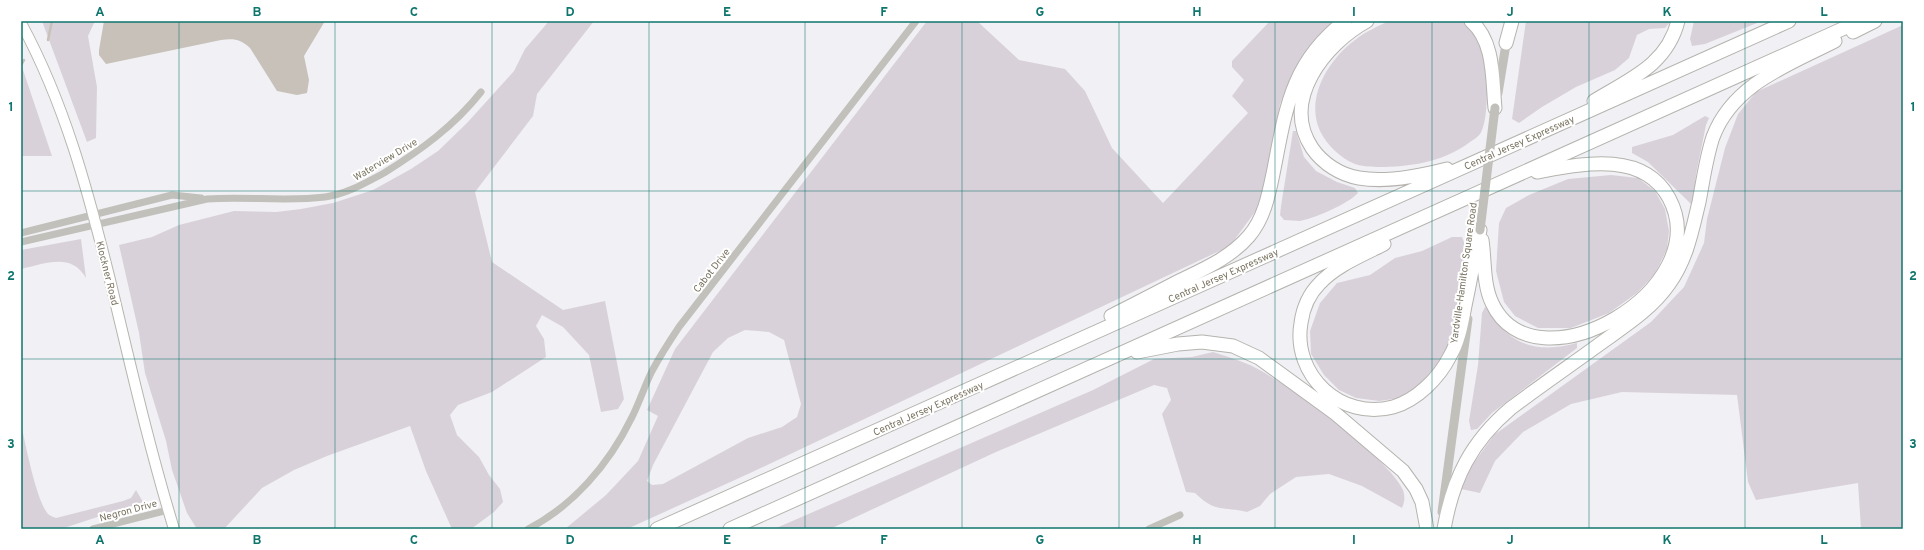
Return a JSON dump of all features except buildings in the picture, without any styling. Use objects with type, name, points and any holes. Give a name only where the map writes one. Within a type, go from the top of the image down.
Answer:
[{"type":"highway","points":[[963,392],[1219,261],[1240,245],[1257,224],[1268,198],[1283,119],[1295,82],[1312,54],[1322,41],[1345,21]]},
{"type":"highway","points":[[1367,21],[1346,35],[1333,47],[1310,77],[1305,87],[1301,109],[1302,122],[1307,138],[1315,152],[1335,169],[1358,178],[1371,179],[1416,175],[1485,158]]},
{"type":"highway","points":[[1471,21],[1480,31],[1490,52],[1495,108]]},
{"type":"highway","points":[[1506,43],[1511,21]]},
{"type":"highway","points":[[1550,128],[1655,62],[1670,43],[1678,21]]},
{"type":"highway","name":"Central Jersey Expressway","points":[[657,529],[1789,21]]},
{"type":"highway","points":[[730,529],[1860,21]]},
{"type":"highway","points":[[1444,529],[1449,501],[1463,466],[1480,439],[1497,420],[1511,408],[1642,314],[1669,284],[1678,270],[1690,242],[1710,145],[1720,121],[1728,109],[1749,88],[1762,78],[1875,21]]},
{"type":"highway","points":[[1480,230],[1488,291],[1492,302],[1504,320],[1513,328],[1534,336],[1558,337],[1577,333],[1611,321],[1637,304],[1658,280],[1675,249],[1678,228],[1673,204],[1661,186],[1654,179],[1635,168],[1624,165],[1603,164],[1566,167],[1518,175]]},
{"type":"highway","points":[[1464,199],[1338,268],[1319,284],[1311,295],[1302,316],[1300,340],[1305,364],[1318,385],[1328,394],[1346,405],[1368,409],[1380,409],[1401,404],[1418,394],[1433,380],[1443,369],[1456,344],[1480,230]]},
{"type":"highway","points":[[975,419],[1137,352],[1178,344],[1202,342],[1233,346],[1259,358],[1336,414],[1403,471],[1416,489],[1422,502],[1427,529]]},
{"type":"main road","name":"Klockner Road","points":[[21,23],[45,74],[77,156],[94,216],[174,529]]},
{"type":"street","name":"Cabot Drive","points":[[528,529],[549,516],[571,499],[595,475],[608,458],[631,420],[656,364],[679,327],[916,21]]},
{"type":"street","name":"Yardville-Hamilton Square Road","points":[[1440,529],[1495,108],[1506,43]]},
{"type":"street","name":"Waterview Drive","points":[[21,242],[96,226],[173,206],[207,199],[236,197],[307,198],[327,196],[352,190],[405,160],[431,142],[451,125],[481,92]]},
{"type":"street","name":"Waterview Drive","points":[[21,233],[78,218],[94,216],[172,195],[207,199]]},
{"type":"street","name":"Negron Drive","points":[[93,529],[168,510]]},
{"type":"street","points":[[1149,529],[1180,515]]},
{"type":"shaded area","points":[[42,21],[95,21],[88,36],[97,87],[96,138],[87,142]]},
{"type":"shaded area","points":[[104,21],[325,21],[304,56],[309,80],[307,93],[297,95],[277,91],[250,48],[240,41],[233,39],[221,40],[106,64],[99,55]]},
{"type":"shaded area","points":[[549,21],[594,21],[537,94],[533,116],[475,192],[492,262],[563,310],[605,301],[624,399],[618,409],[601,412],[589,355],[563,327],[542,315],[536,326],[544,339],[546,357],[492,392],[458,405],[450,415],[457,435],[479,457],[489,475],[500,489],[503,502],[494,512],[471,529],[452,529],[426,471],[410,426],[327,456],[294,470],[262,488],[224,529],[197,529],[187,513],[172,470],[166,441],[145,373],[139,333],[119,245],[152,237],[179,225],[234,211],[276,212],[301,209],[333,203],[373,190],[411,169],[438,151],[467,123],[514,71],[525,49]]},
{"type":"shaded area","points":[[927,21],[977,21],[1019,60],[1065,69],[1085,91],[1112,148],[1163,203],[1248,113],[1232,96],[1244,80],[1232,67],[1232,61],[1270,21],[1336,21],[1314,41],[1294,70],[1280,104],[1260,205],[1230,246],[748,474],[627,529],[565,529],[606,495],[638,461],[658,416],[647,410],[675,349]],"holes":[[[745,330],[769,332],[784,340],[801,404],[797,417],[782,427],[748,438],[663,484],[652,485],[647,481],[653,465],[713,352],[728,338]]]},
{"type":"shaded area","points":[[1389,21],[1461,21],[1470,26],[1480,40],[1485,57],[1487,103],[1484,124],[1478,136],[1450,154],[1440,158],[1418,164],[1385,167],[1362,166],[1355,164],[1339,155],[1323,136],[1316,118],[1315,106],[1317,93],[1328,69],[1345,48],[1363,34]]},
{"type":"shaded area","points":[[1526,21],[1671,21],[1665,28],[1649,29],[1637,35],[1629,58],[1615,70],[1576,87],[1542,107],[1519,123],[1512,119]]},
{"type":"shaded area","points":[[1694,21],[1762,21],[1705,44],[1692,46],[1690,39]]},
{"type":"shaded area","points":[[1903,25],[1903,529],[1861,529],[1858,483],[1756,500],[1748,482],[1737,395],[1622,392],[1571,404],[1523,432],[1495,461],[1480,493],[1461,489],[1473,464],[1494,435],[1651,322],[1684,287],[1704,243],[1707,219],[1725,148],[1738,114],[1756,92]]},
{"type":"shaded area","points":[[21,64],[52,156],[21,156]]},
{"type":"shaded area","points":[[1705,116],[1709,118],[1706,125],[1696,174],[1694,201],[1691,204],[1648,162],[1632,153],[1632,147],[1673,135]]},
{"type":"shaded area","points":[[1293,131],[1296,131],[1304,157],[1316,171],[1337,182],[1355,188],[1358,193],[1347,202],[1331,210],[1300,221],[1284,220],[1280,215]]},
{"type":"shaded area","points":[[1611,175],[1638,178],[1655,191],[1665,209],[1669,231],[1667,249],[1655,274],[1637,293],[1609,313],[1571,328],[1538,328],[1515,316],[1504,302],[1496,271],[1499,223],[1506,208],[1529,195],[1568,179]]},
{"type":"shaded area","points":[[1452,237],[1462,237],[1465,245],[1464,264],[1451,340],[1439,363],[1420,384],[1401,398],[1379,401],[1356,398],[1339,390],[1324,375],[1311,354],[1310,331],[1320,303],[1337,283],[1370,275],[1395,258],[1422,251]]},
{"type":"shaded area","points":[[81,239],[86,278],[80,270],[65,262],[48,263],[21,269],[21,250]]},
{"type":"shaded area","points":[[1485,307],[1492,313],[1507,333],[1523,343],[1540,347],[1558,347],[1577,343],[1577,348],[1492,413],[1477,429],[1471,430],[1469,421],[1478,365],[1482,313]]},
{"type":"shaded area","points":[[1213,352],[1246,363],[1265,373],[1286,386],[1358,441],[1379,460],[1403,490],[1404,501],[1402,508],[1362,486],[1329,474],[1296,477],[1270,494],[1260,506],[1247,512],[1219,508],[1208,504],[1195,493],[1186,492],[1162,414],[1171,400],[1167,388],[1154,385],[996,452],[830,529],[774,529],[1093,390],[1154,359],[1192,357]]},
{"type":"shaded area","points":[[21,425],[39,497],[48,514],[56,518],[123,501],[131,498],[136,490],[143,502],[61,529],[21,529]]},
{"type":"waterway","points":[[48,40],[52,21]]},
{"type":"waterway","points":[[21,65],[24,60]]}]
